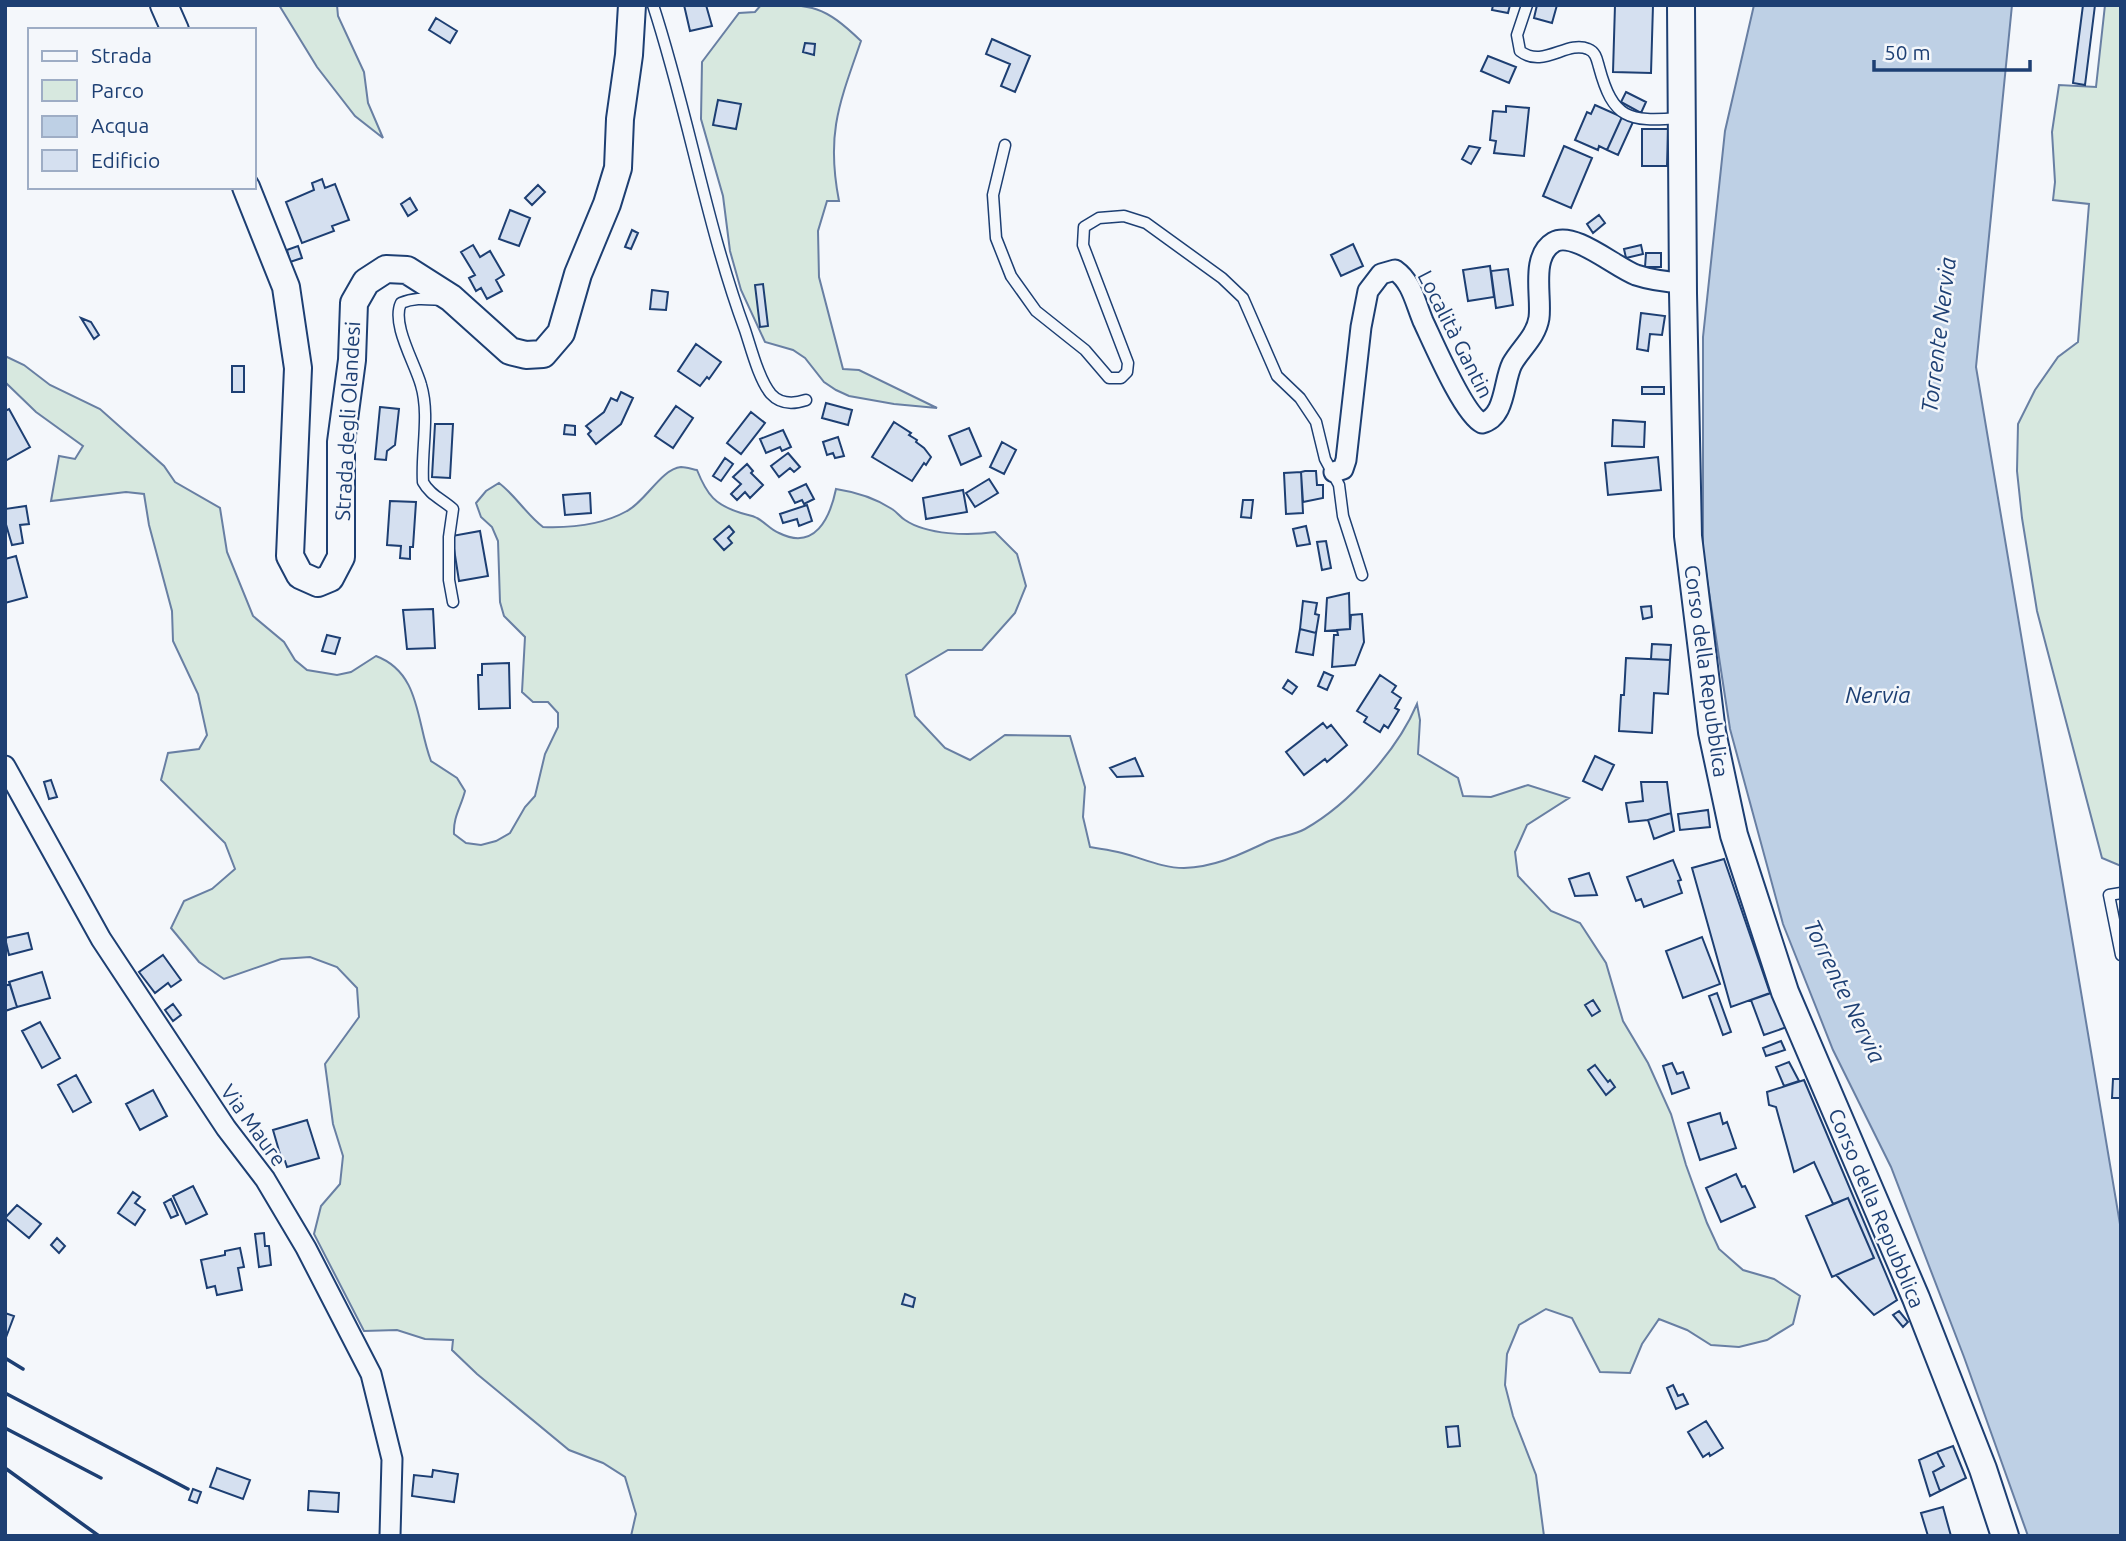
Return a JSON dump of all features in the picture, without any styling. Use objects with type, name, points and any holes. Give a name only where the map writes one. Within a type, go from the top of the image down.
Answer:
[{"type":"main road","points":[[164,5],[174,28]]},
{"type":"main road","name":"Strada degli Olandesi","points":[[247,189],[286,287],[298,368],[290,556],[300,575],[318,583],[330,578],[341,556],[341,442],[352,360],[354,303],[366,282],[387,269],[407,270],[451,298],[510,351],[526,355],[543,354],[561,333],[579,274],[607,204],[618,168],[620,119],[629,55],[632,5]]},
{"type":"main road","name":"Corso della Repubblica","points":[[1681,5],[1688,536],[1712,732],[1734,835],[1785,992],[1916,1298],[1983,1469],[2005,1536]]},
{"type":"street","name":"Località Gantin","points":[[1334,472],[1343,468],[1346,460],[1361,327],[1368,291],[1381,274],[1395,270],[1406,278],[1466,406],[1475,420],[1482,423],[1489,421],[1496,412],[1512,365],[1534,335],[1539,318],[1539,279],[1543,256],[1553,243],[1564,239],[1574,240],[1618,267],[1639,276],[1683,283]]},
{"type":"street","name":"Via Maure","points":[[5,766],[101,939],[226,1128],[265,1179],[306,1248],[371,1374],[392,1460],[390,1536]]},
{"type":"lane","points":[[653,5],[680,96],[726,279],[760,373],[772,395],[783,402],[793,404],[806,400]]},
{"type":"lane","points":[[1527,5],[1517,36],[1520,51],[1526,56],[1535,58],[1587,48],[1595,54],[1604,87],[1612,104],[1619,110],[1641,120],[1682,117]]},
{"type":"lane","points":[[1005,145],[993,195],[996,238],[1011,276],[1036,311],[1085,350],[1105,376],[1113,379],[1125,375],[1128,363],[1083,245],[1083,227],[1099,218],[1124,216],[1146,223],[1222,278],[1243,298],[1278,376],[1300,398],[1316,422],[1325,459],[1339,485],[1343,516],[1362,575]]},
{"type":"lane","points":[[451,298],[409,300],[401,303],[398,310],[402,335],[425,402],[423,482],[429,493],[444,500],[453,509],[449,537],[449,580],[453,602]]},
{"type":"lane","points":[[2121,893],[2109,895],[2121,955]]},
{"type":"green space","points":[[279,5],[337,5],[338,16],[364,72],[368,103],[383,138],[355,116],[317,67]]},
{"type":"green space","points":[[761,5],[793,5],[816,9],[836,20],[861,41],[846,83],[837,120],[834,157],[839,201],[827,201],[818,231],[819,277],[843,369],[859,370],[937,408],[849,396],[836,390],[824,382],[805,358],[793,350],[765,342],[741,290],[730,251],[723,196],[701,119],[702,62],[739,13],[755,12]]},
{"type":"green space","points":[[2105,5],[2121,5],[2121,866],[2102,858],[2037,611],[2017,471],[2018,424],[2035,390],[2058,357],[2078,342],[2089,204],[2053,200],[2055,182],[2052,132],[2059,85],[2096,87]]},
{"type":"green space","points":[[5,356],[24,365],[50,385],[100,409],[164,466],[175,482],[220,508],[227,552],[253,616],[284,642],[295,660],[307,670],[337,675],[351,672],[376,656],[391,664],[401,674],[415,700],[431,761],[457,778],[465,791],[456,817],[454,834],[466,843],[481,845],[510,833],[525,807],[535,796],[545,754],[558,727],[558,713],[548,702],[533,702],[522,692],[525,637],[504,616],[500,602],[498,541],[492,527],[481,517],[476,503],[486,491],[499,483],[543,527],[586,525],[617,516],[641,500],[667,473],[681,467],[697,470],[704,486],[718,502],[732,510],[755,517],[776,532],[792,537],[802,538],[819,529],[830,511],[836,489],[879,502],[905,520],[925,529],[961,534],[995,532],[1017,554],[1026,586],[1015,613],[982,650],[948,650],[906,675],[915,716],[945,748],[970,760],[1005,735],[1070,736],[1085,787],[1083,817],[1090,847],[1118,852],[1160,865],[1184,868],[1207,865],[1305,829],[1338,806],[1370,775],[1397,740],[1417,704],[1420,720],[1418,754],[1458,778],[1463,796],[1491,797],[1528,785],[1569,798],[1527,825],[1515,852],[1518,876],[1551,911],[1580,923],[1606,963],[1623,1021],[1648,1063],[1671,1114],[1686,1165],[1719,1249],[1743,1270],[1774,1279],[1800,1296],[1793,1324],[1767,1340],[1739,1347],[1711,1345],[1687,1330],[1659,1319],[1642,1344],[1630,1373],[1600,1372],[1572,1318],[1546,1309],[1519,1325],[1507,1354],[1505,1385],[1513,1416],[1536,1475],[1544,1536],[631,1536],[636,1514],[625,1477],[603,1463],[569,1450],[477,1374],[452,1350],[453,1340],[425,1339],[397,1330],[364,1331],[314,1234],[321,1206],[340,1184],[343,1156],[333,1124],[325,1064],[359,1017],[357,988],[337,967],[310,957],[281,959],[224,979],[199,962],[171,928],[184,901],[212,889],[235,869],[225,843],[161,780],[168,753],[199,749],[207,735],[198,694],[173,641],[172,611],[149,525],[144,494],[126,492],[51,501],[59,456],[75,459],[83,446],[36,412],[5,382]]},
{"type":"water","name":"Nervia","points":[[1754,5],[2012,5],[1976,367],[2121,1230],[2121,1536],[2028,1536],[1964,1357],[1891,1167],[1833,1050],[1783,924],[1730,729],[1703,553],[1703,337],[1725,131]]},
{"type":"building","points":[[684,5],[706,5],[712,26],[690,31]]},
{"type":"building","points":[[1493,5],[1510,5],[1508,13],[1492,10]]},
{"type":"building","points":[[1537,5],[1557,5],[1552,23],[1534,18]]},
{"type":"building","points":[[1615,5],[1653,5],[1651,73],[1613,72]]},
{"type":"building","points":[[2083,5],[2095,5],[2085,85],[2073,83]]},
{"type":"building","points":[[436,18],[457,31],[450,43],[429,30]]},
{"type":"building","points":[[992,39],[1030,56],[1015,92],[1001,86],[1010,64],[986,54]]},
{"type":"building","points":[[805,43],[815,44],[814,55],[803,52]]},
{"type":"building","points":[[1488,56],[1516,67],[1509,83],[1481,71]]},
{"type":"building","points":[[1626,92],[1646,102],[1641,113],[1621,102]]},
{"type":"building","points":[[718,100],[741,104],[736,129],[713,125]]},
{"type":"building","points":[[1595,105],[1622,117],[1607,150],[1599,146],[1598,150],[1575,140],[1587,112],[1591,114]]},
{"type":"building","points":[[1506,106],[1529,108],[1524,156],[1494,153],[1496,141],[1490,140],[1493,111],[1506,112]]},
{"type":"building","points":[[1622,117],[1633,122],[1618,155],[1607,150]]},
{"type":"building","points":[[1642,129],[1668,129],[1667,166],[1642,166]]},
{"type":"building","points":[[1469,146],[1480,148],[1471,164],[1462,159]]},
{"type":"building","points":[[1564,146],[1592,158],[1571,208],[1543,196]]},
{"type":"building","points":[[322,179],[325,188],[335,184],[349,220],[332,226],[334,231],[302,243],[286,202],[314,190],[312,183]]},
{"type":"building","points":[[538,185],[545,192],[532,205],[525,198]]},
{"type":"building","points":[[410,198],[417,210],[408,216],[401,204]]},
{"type":"building","points":[[510,210],[530,218],[519,246],[499,239]]},
{"type":"building","points":[[1599,215],[1605,223],[1593,233],[1587,224]]},
{"type":"building","points":[[632,230],[638,233],[631,249],[625,247]]},
{"type":"building","points":[[1353,244],[1363,266],[1341,276],[1331,255]]},
{"type":"building","points":[[473,245],[480,257],[490,251],[504,275],[496,280],[502,291],[487,299],[481,288],[476,291],[469,278],[475,275],[461,252]]},
{"type":"building","points":[[1641,245],[1643,254],[1626,258],[1624,249]]},
{"type":"building","points":[[298,246],[302,258],[290,262],[287,250]]},
{"type":"building","points":[[1646,253],[1661,253],[1661,267],[1645,267]]},
{"type":"building","points":[[1490,266],[1494,297],[1468,301],[1463,270]]},
{"type":"building","points":[[1508,269],[1513,305],[1496,308],[1491,271]]},
{"type":"building","points":[[763,284],[768,326],[760,327],[755,285]]},
{"type":"building","points":[[652,290],[668,292],[666,310],[650,309]]},
{"type":"building","points":[[1641,313],[1665,316],[1662,335],[1650,334],[1648,351],[1637,349]]},
{"type":"building","points":[[81,318],[91,322],[99,335],[94,339]]},
{"type":"building","points":[[696,344],[721,362],[709,379],[707,377],[700,386],[678,371]]},
{"type":"building","points":[[232,366],[244,366],[244,392],[232,392]]},
{"type":"building","points":[[1642,387],[1664,387],[1664,394],[1642,394]]},
{"type":"building","points":[[621,392],[633,398],[621,424],[596,444],[588,434],[591,431],[586,426],[604,412],[611,398],[617,401]]},
{"type":"building","points":[[826,403],[852,410],[848,425],[822,418]]},
{"type":"building","points":[[676,406],[693,418],[673,448],[655,436]]},
{"type":"building","points":[[380,407],[399,409],[395,445],[387,451],[386,460],[375,459]]},
{"type":"building","points":[[9,409],[30,447],[5,461],[5,411]]},
{"type":"building","points":[[751,412],[765,423],[741,454],[727,443]]},
{"type":"building","points":[[1613,420],[1645,422],[1644,447],[1612,446]]},
{"type":"building","points":[[894,422],[911,433],[909,435],[917,440],[931,457],[912,481],[872,457]]},
{"type":"building","points":[[435,424],[453,424],[450,478],[432,477]]},
{"type":"building","points":[[565,425],[575,426],[575,435],[564,434]]},
{"type":"building","points":[[969,428],[981,456],[961,465],[949,436]]},
{"type":"building","points":[[783,430],[791,447],[782,451],[780,447],[766,453],[760,439]]},
{"type":"building","points":[[838,437],[844,456],[835,458],[833,453],[827,455],[823,442]]},
{"type":"building","points":[[1002,442],[1016,450],[1004,474],[990,467]]},
{"type":"building","points":[[788,453],[800,467],[794,472],[790,468],[779,477],[771,466]]},
{"type":"building","points":[[1658,457],[1661,490],[1608,495],[1605,463]]},
{"type":"building","points":[[725,458],[733,464],[721,481],[713,476]]},
{"type":"building","points":[[747,464],[753,471],[751,473],[763,485],[750,498],[745,492],[737,500],[731,494],[741,484],[733,477]]},
{"type":"building","points":[[1316,471],[1317,485],[1323,485],[1323,498],[1303,502],[1301,472]]},
{"type":"building","points":[[1301,472],[1303,513],[1286,514],[1284,473]]},
{"type":"building","points":[[989,479],[998,493],[975,507],[966,493]]},
{"type":"building","points":[[806,484],[814,499],[804,504],[802,500],[795,503],[789,492]]},
{"type":"building","points":[[963,490],[967,512],[926,519],[923,498]]},
{"type":"building","points":[[590,493],[591,513],[565,515],[563,495]]},
{"type":"building","points":[[1243,500],[1253,500],[1251,518],[1241,517]]},
{"type":"building","points":[[390,501],[416,502],[410,559],[400,558],[401,546],[387,545]]},
{"type":"building","points":[[807,505],[812,521],[799,526],[797,519],[783,523],[780,514]]},
{"type":"building","points":[[26,506],[29,524],[20,525],[23,543],[12,545],[5,521],[5,509]]},
{"type":"building","points":[[729,526],[734,532],[728,538],[732,543],[724,550],[714,539]]},
{"type":"building","points":[[1306,526],[1310,544],[1297,546],[1293,529]]},
{"type":"building","points":[[480,531],[488,576],[459,581],[452,536]]},
{"type":"building","points":[[1326,541],[1331,568],[1322,570],[1317,542]]},
{"type":"building","points":[[16,556],[27,597],[5,603],[5,559]]},
{"type":"building","points":[[1349,593],[1350,629],[1325,631],[1327,598]]},
{"type":"building","points":[[1303,601],[1317,603],[1315,614],[1319,615],[1316,633],[1300,629]]},
{"type":"building","points":[[1651,606],[1652,617],[1643,619],[1641,607]]},
{"type":"building","points":[[433,609],[435,648],[407,649],[403,610]]},
{"type":"building","points":[[1362,614],[1364,642],[1355,665],[1332,667],[1334,635],[1338,635],[1337,630],[1350,629],[1351,615]]},
{"type":"building","points":[[1300,629],[1316,633],[1313,655],[1296,652]]},
{"type":"building","points":[[327,635],[340,638],[335,654],[322,651]]},
{"type":"building","points":[[1652,644],[1671,645],[1670,660],[1651,659]]},
{"type":"building","points":[[1626,658],[1670,660],[1668,694],[1654,693],[1652,733],[1619,731]]},
{"type":"building","points":[[509,663],[510,708],[479,709],[478,675],[482,675],[482,664]]},
{"type":"building","points":[[1324,672],[1333,676],[1327,690],[1318,686]]},
{"type":"building","points":[[1380,675],[1396,686],[1392,692],[1401,698],[1395,708],[1399,710],[1388,728],[1384,725],[1380,732],[1364,722],[1367,717],[1357,711]]},
{"type":"building","points":[[1288,680],[1297,687],[1292,694],[1283,688]]},
{"type":"building","points":[[1323,723],[1327,728],[1331,725],[1347,745],[1327,762],[1325,759],[1304,775],[1286,752]]},
{"type":"building","points":[[1595,756],[1614,765],[1602,790],[1583,781]]},
{"type":"building","points":[[1135,758],[1143,776],[1117,777],[1110,768]]},
{"type":"building","points":[[51,780],[57,797],[49,799],[44,782]]},
{"type":"building","points":[[1641,782],[1667,782],[1671,813],[1629,822],[1626,803],[1643,801]]},
{"type":"building","points":[[1708,810],[1710,827],[1680,830],[1678,814]]},
{"type":"building","points":[[1671,813],[1674,831],[1654,839],[1648,820]]},
{"type":"building","points":[[1724,859],[1770,993],[1731,1007],[1692,868]]},
{"type":"building","points":[[1673,860],[1681,880],[1678,881],[1682,893],[1644,907],[1641,899],[1636,901],[1627,877]]},
{"type":"building","points":[[1589,873],[1597,895],[1575,896],[1569,879]]},
{"type":"building","points":[[28,933],[32,949],[9,955],[5,938]]},
{"type":"building","points":[[1702,937],[1720,984],[1683,998],[1666,951]]},
{"type":"building","points":[[163,955],[181,980],[171,987],[168,983],[155,993],[139,972]]},
{"type":"building","points":[[42,972],[50,998],[17,1007],[9,982]]},
{"type":"building","points":[[10,984],[17,1007],[5,1011],[5,986]]},
{"type":"building","points":[[1774,992],[1787,1027],[1764,1035],[1751,1000]]},
{"type":"building","points":[[1717,993],[1731,1032],[1723,1035],[1709,996]]},
{"type":"building","points":[[1593,1000],[1600,1011],[1592,1016],[1585,1005]]},
{"type":"building","points":[[173,1004],[181,1015],[173,1021],[165,1010]]},
{"type":"building","points":[[40,1022],[60,1058],[42,1068],[22,1031]]},
{"type":"building","points":[[1781,1041],[1785,1050],[1766,1056],[1763,1048]]},
{"type":"building","points":[[1789,1062],[1799,1081],[1784,1086],[1776,1067]]},
{"type":"building","points":[[1672,1063],[1677,1074],[1683,1072],[1689,1088],[1672,1094],[1663,1066]]},
{"type":"building","points":[[1595,1065],[1615,1087],[1606,1095],[1588,1070]]},
{"type":"building","points":[[76,1075],[91,1102],[73,1112],[58,1085]]},
{"type":"building","points":[[2113,1079],[2121,1079],[2121,1098],[2112,1098]]},
{"type":"building","points":[[1804,1080],[1897,1300],[1874,1315],[1836,1275],[1874,1258],[1848,1198],[1833,1204],[1814,1162],[1794,1172],[1776,1107],[1769,1105],[1767,1092]]},
{"type":"building","points":[[153,1090],[167,1116],[140,1130],[126,1104]]},
{"type":"building","points":[[1720,1113],[1723,1124],[1727,1122],[1736,1148],[1700,1160],[1688,1123]]},
{"type":"building","points":[[307,1120],[319,1158],[287,1167],[285,1161],[282,1161],[273,1130]]},
{"type":"building","points":[[1736,1174],[1755,1207],[1721,1222],[1706,1188]]},
{"type":"building","points":[[193,1186],[207,1214],[186,1224],[173,1196]]},
{"type":"building","points":[[133,1192],[140,1197],[135,1203],[145,1210],[135,1225],[118,1213]]},
{"type":"building","points":[[1848,1198],[1874,1258],[1832,1277],[1806,1216]]},
{"type":"building","points":[[171,1199],[178,1215],[171,1218],[164,1203]]},
{"type":"building","points":[[17,1205],[41,1224],[29,1238],[5,1218]]},
{"type":"building","points":[[264,1233],[265,1246],[269,1246],[271,1265],[259,1267],[255,1234]]},
{"type":"building","points":[[57,1238],[65,1246],[59,1253],[51,1245]]},
{"type":"building","points":[[240,1248],[244,1267],[238,1268],[242,1290],[217,1295],[215,1286],[207,1288],[201,1260],[225,1255],[225,1251]]},
{"type":"building","points":[[905,1294],[915,1298],[913,1307],[902,1304]]},
{"type":"building","points":[[1899,1311],[1908,1322],[1903,1327],[1893,1315]]},
{"type":"building","points":[[5,1313],[14,1316],[5,1340]]},
{"type":"building","points":[[1673,1385],[1678,1396],[1683,1394],[1688,1404],[1676,1409],[1667,1388]]},
{"type":"building","points":[[1706,1421],[1723,1448],[1703,1457],[1688,1432]]},
{"type":"building","points":[[1458,1426],[1460,1446],[1448,1447],[1446,1427]]},
{"type":"building","points":[[1953,1446],[1966,1478],[1940,1491],[1933,1472],[1944,1466],[1937,1452]]},
{"type":"building","points":[[1937,1452],[1944,1466],[1933,1472],[1940,1491],[1930,1496],[1919,1460]]},
{"type":"building","points":[[217,1468],[250,1480],[243,1499],[210,1487]]},
{"type":"building","points":[[433,1470],[458,1474],[454,1502],[412,1496],[414,1475],[432,1477]]},
{"type":"building","points":[[193,1489],[201,1492],[197,1503],[189,1500]]},
{"type":"building","points":[[309,1491],[339,1493],[338,1512],[308,1510]]},
{"type":"building","points":[[1943,1507],[1951,1536],[1928,1536],[1921,1513]]},
{"type":"wall","points":[[5,1358],[23,1369]]},
{"type":"wall","points":[[5,1393],[188,1489]]},
{"type":"wall","points":[[5,1428],[101,1478]]},
{"type":"wall","points":[[5,1468],[99,1536]]},
{"type":"water label","name":"Torrente Nervia","points":[[1938,335]]},
{"type":"water label","name":"Torrente Nervia","points":[[1845,991]]}]
